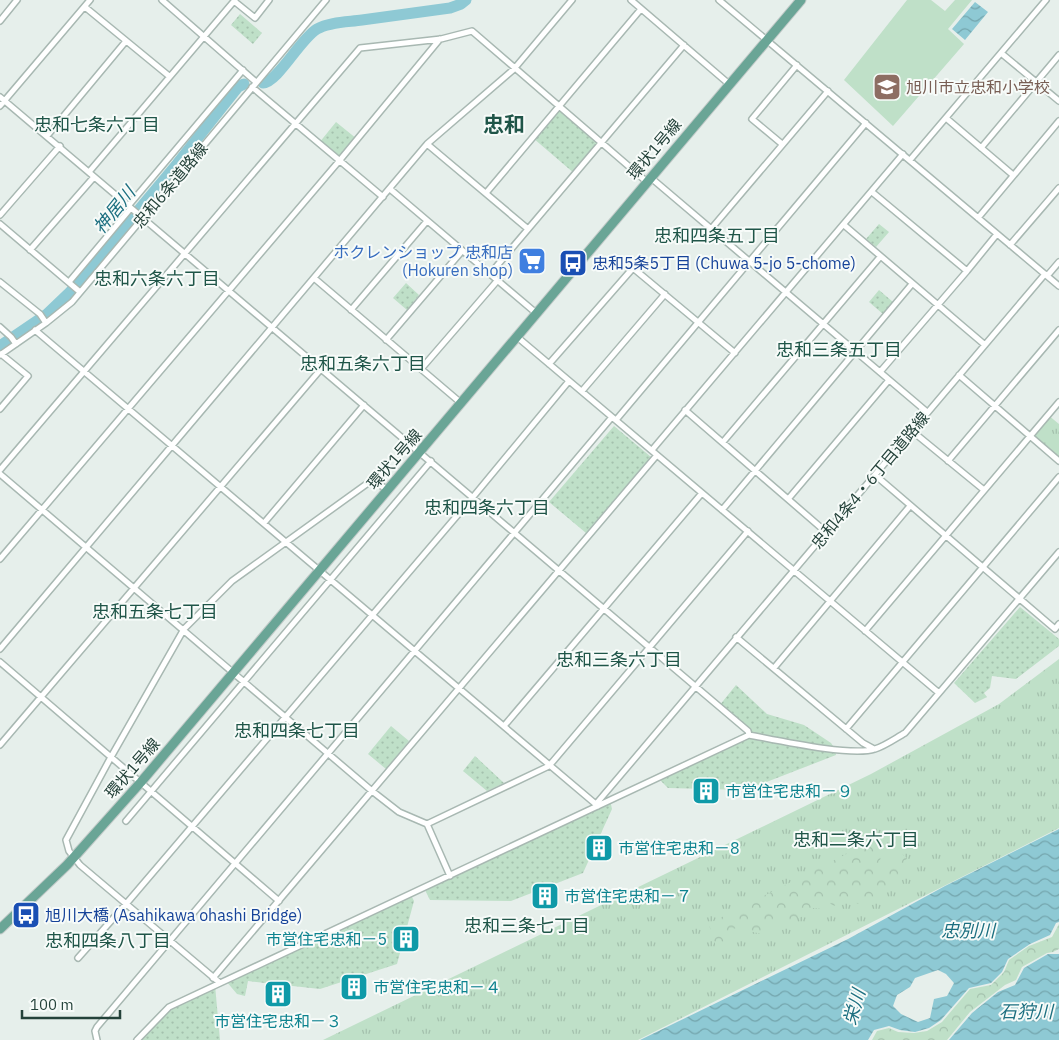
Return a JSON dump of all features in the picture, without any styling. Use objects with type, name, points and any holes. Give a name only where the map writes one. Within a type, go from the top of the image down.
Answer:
[{"type":"main road","name":"環状1号線","points":[[0,929],[73,858],[141,782],[801,0]]},
{"type":"street","points":[[0,21],[17,0]]},
{"type":"street","points":[[0,106],[2,99],[90,0]]},
{"type":"street","points":[[162,0],[243,70],[254,84],[295,123],[383,197]]},
{"type":"street","points":[[89,172],[235,0],[255,18],[269,0]]},
{"type":"street","name":"忠和6条道路線","points":[[1,354],[13,340],[35,330],[72,302],[78,290],[140,215],[326,0]]},
{"type":"street","points":[[0,649],[427,144],[514,69],[572,0]]},
{"type":"street","points":[[631,0],[729,84]]},
{"type":"street","points":[[910,160],[1046,0]]},
{"type":"street","points":[[721,1],[1059,286]]},
{"type":"street","points":[[84,6],[170,76]]},
{"type":"street","points":[[486,193],[641,9]]},
{"type":"street","points":[[0,470],[360,48],[441,39],[472,31],[600,144],[710,229],[928,412]]},
{"type":"street","points":[[0,559],[441,39]]},
{"type":"street","points":[[47,136],[126,41]]},
{"type":"street","points":[[490,274],[684,45]]},
{"type":"street","points":[[1001,53],[1059,101]]},
{"type":"street","points":[[981,148],[1059,55]]},
{"type":"street","points":[[782,144],[752,118],[797,65]]},
{"type":"street","points":[[70,283],[243,70]]},
{"type":"street","points":[[710,229],[828,91]]},
{"type":"street","points":[[2,99],[60,146],[272,328],[748,730],[749,735]]},
{"type":"street","points":[[946,118],[1013,175]]},
{"type":"street","points":[[978,218],[1059,121]]},
{"type":"street","points":[[97,1040],[95,1031],[97,1027],[169,940],[236,864],[415,651],[698,322],[866,123]]},
{"type":"street","points":[[427,144],[528,229]]},
{"type":"street","points":[[0,215],[60,146]]},
{"type":"street","points":[[652,450],[903,154]]},
{"type":"street","points":[[30,250],[94,176]]},
{"type":"street","points":[[1010,245],[1059,188]]},
{"type":"street","points":[[390,189],[536,313]]},
{"type":"street","points":[[872,192],[967,271]]},
{"type":"street","points":[[351,310],[427,221]]},
{"type":"street","points":[[0,224],[78,290]]},
{"type":"street","points":[[844,225],[985,345]]},
{"type":"street","points":[[880,372],[997,234]]},
{"type":"street","points":[[386,340],[462,251]]},
{"type":"street","points":[[722,442],[880,257]]},
{"type":"street","name":"忠和4条4・6丁目道路線","points":[[597,805],[959,375],[1059,262]]},
{"type":"street","points":[[550,364],[633,268],[735,353]]},
{"type":"street","points":[[314,278],[462,403]]},
{"type":"street","points":[[421,369],[497,280]]},
{"type":"street","points":[[0,282],[40,314],[45,322]]},
{"type":"street","points":[[722,510],[912,284]]},
{"type":"street","points":[[582,392],[665,294]]},
{"type":"street","points":[[0,327],[13,340]]},
{"type":"street","points":[[35,330],[597,805]]},
{"type":"street","points":[[948,461],[1059,330]]},
{"type":"street","points":[[516,336],[939,693]]},
{"type":"street","points":[[0,409],[28,376],[1,354]]},
{"type":"street","points":[[0,744],[321,369]]},
{"type":"street","points":[[959,375],[1059,461]]},
{"type":"street","points":[[789,498],[890,380]]},
{"type":"street","points":[[78,958],[286,717],[569,381]]},
{"type":"street","points":[[865,631],[1059,402]]},
{"type":"street","points":[[264,523],[364,405]]},
{"type":"street","points":[[685,410],[789,498],[826,532]]},
{"type":"street","points":[[912,431],[984,490]]},
{"type":"street","points":[[213,978],[657,455]]},
{"type":"street","points":[[126,821],[431,461]]},
{"type":"street","points":[[0,474],[233,673],[330,753],[372,791],[399,812],[427,824],[450,876]]},
{"type":"street","points":[[874,476],[1055,629],[1059,624]]},
{"type":"street","points":[[846,729],[1059,477]]},
{"type":"street","points":[[220,983],[73,858],[66,840],[184,630],[232,581],[368,483],[376,483],[387,489]]},
{"type":"street","points":[[504,726],[702,493]]},
{"type":"street","points":[[774,668],[910,506]]},
{"type":"street","points":[[427,824],[549,766],[748,532]]},
{"type":"street","points":[[137,1040],[169,1007],[749,735],[835,749],[861,751],[875,749],[906,733],[1059,552]]},
{"type":"street","points":[[736,638],[863,743],[875,749]]},
{"type":"street","points":[[0,662],[279,901]]},
{"type":"green space","points":[[907,0],[931,0],[945,11],[955,0],[972,0],[948,29],[964,44],[893,126],[844,80]]},
{"type":"green space","points":[[240,14],[262,33],[253,44],[231,25]]},
{"type":"green space","points":[[559,108],[600,143],[575,174],[533,138]]},
{"type":"green space","points":[[336,122],[357,139],[340,160],[319,143]]},
{"type":"green space","points":[[879,224],[889,232],[876,247],[866,239]]},
{"type":"green space","points":[[406,283],[419,295],[407,310],[393,298]]},
{"type":"green space","points":[[879,290],[893,302],[883,314],[869,302]]},
{"type":"green space","points":[[1048,415],[1059,424],[1059,461],[1030,436]]},
{"type":"green space","points":[[614,426],[651,457],[586,533],[549,502]]},
{"type":"green space","points":[[1020,607],[1059,639],[1059,646],[1016,679],[992,676],[990,688],[984,693],[987,697],[975,703],[954,683]]},
{"type":"green space","points":[[1059,659],[1059,828],[638,1040],[323,1040],[871,774],[999,704]]},
{"type":"green space","points":[[736,685],[767,714],[804,725],[831,743],[836,755],[746,790],[668,788],[658,778],[749,735],[719,706]]},
{"type":"green space","points":[[391,726],[409,741],[386,769],[368,754]]},
{"type":"green space","points":[[475,756],[504,783],[487,791],[463,771]]},
{"type":"green space","points":[[610,800],[612,809],[583,873],[511,901],[430,900],[424,888]]},
{"type":"green space","points":[[868,843],[882,854],[879,863],[885,866],[888,860],[895,862],[900,853],[907,858],[903,866],[905,875],[882,896],[858,904],[850,899],[833,906],[828,901],[824,909],[813,908],[807,915],[779,923],[762,934],[753,932],[746,935],[735,928],[731,932],[732,942],[726,949],[718,950],[709,926],[710,923]]},
{"type":"green space","points":[[411,895],[414,901],[397,964],[320,989],[248,981],[245,996],[237,994],[226,981]]},
{"type":"green space","points":[[1059,924],[1059,949],[1047,953],[1022,967],[1016,980],[1005,985],[970,1012],[947,1040],[872,1040],[877,1031],[889,1028],[898,1032],[914,1033],[927,1031],[942,1022],[970,989],[991,985],[1004,972],[1009,960],[1029,946],[1052,937]]},
{"type":"green space","points":[[215,985],[220,1040],[137,1040],[169,1007]]},
{"type":"water","points":[[975,2],[988,12],[965,40],[952,29]]},
{"type":"water","name":"忠別川","points":[[1059,829],[1059,922],[1056,923],[1050,935],[1030,944],[1008,959],[1002,972],[991,983],[969,988],[941,1020],[929,1028],[915,1032],[889,1026],[874,1030],[868,1040],[640,1040],[848,939],[945,886]],"holes":[[[938,970],[946,974],[954,983],[947,996],[934,999],[930,1018],[918,1022],[901,1014],[893,1006],[897,995],[910,987],[915,978]]]},
{"type":"water","name":"石狩川","points":[[1048,954],[1059,954],[1059,1040],[949,1040],[972,1013],[998,992],[1015,985],[1024,968]]},
{"type":"waterway","name":"神居川","points":[[263,83],[275,76],[310,34],[317,29],[339,23],[450,8],[466,0]]},
{"type":"waterway","name":"神居川","points":[[0,346],[47,314],[70,292],[177,164],[238,87],[244,84]]},
{"type":"place","name":"旭川市立忠和小学校","points":[[887,87]]},
{"type":"place","name":"ホクレンショップ 忠和店 (Hokuren shop)","points":[[532,261]]},
{"type":"place","name":"忠和5条5丁目 (Chuwa 5-jo 5-chome)","points":[[573,263]]},
{"type":"place","name":"市営住宅忠和－９","points":[[706,791]]},
{"type":"place","name":"市営住宅忠和－8","points":[[599,848]]},
{"type":"place","name":"市営住宅忠和－７","points":[[545,896]]},
{"type":"place","name":"旭川大橋 (Asahikawa ohashi Bridge)","points":[[26,915]]},
{"type":"place","name":"市営住宅忠和－5","points":[[406,939]]},
{"type":"place","name":"市営住宅忠和－４","points":[[354,987]]},
{"type":"place","name":"市営住宅忠和－３","points":[[278,994]]},
{"type":"district","name":"忠和七条六丁目","points":[[97,124]]},
{"type":"district","name":"忠和","points":[[504,124]]},
{"type":"district","name":"忠和四条五丁目","points":[[717,235]]},
{"type":"district","name":"忠和六条六丁目","points":[[157,278]]},
{"type":"district","name":"忠和三条五丁目","points":[[839,349]]},
{"type":"district","name":"忠和五条六丁目","points":[[363,363]]},
{"type":"district","name":"忠和四条六丁目","points":[[487,507]]},
{"type":"district","name":"忠和五条七丁目","points":[[155,611]]},
{"type":"district","name":"忠和三条六丁目","points":[[619,659]]},
{"type":"district","name":"忠和四条七丁目","points":[[297,730]]},
{"type":"district","name":"忠和二条六丁目","points":[[856,839]]},
{"type":"district","name":"忠和三条七丁目","points":[[527,925]]},
{"type":"district","name":"忠和四条八丁目","points":[[108,940]]},
{"type":"water label","name":"栄川","points":[[854,1007]]}]
